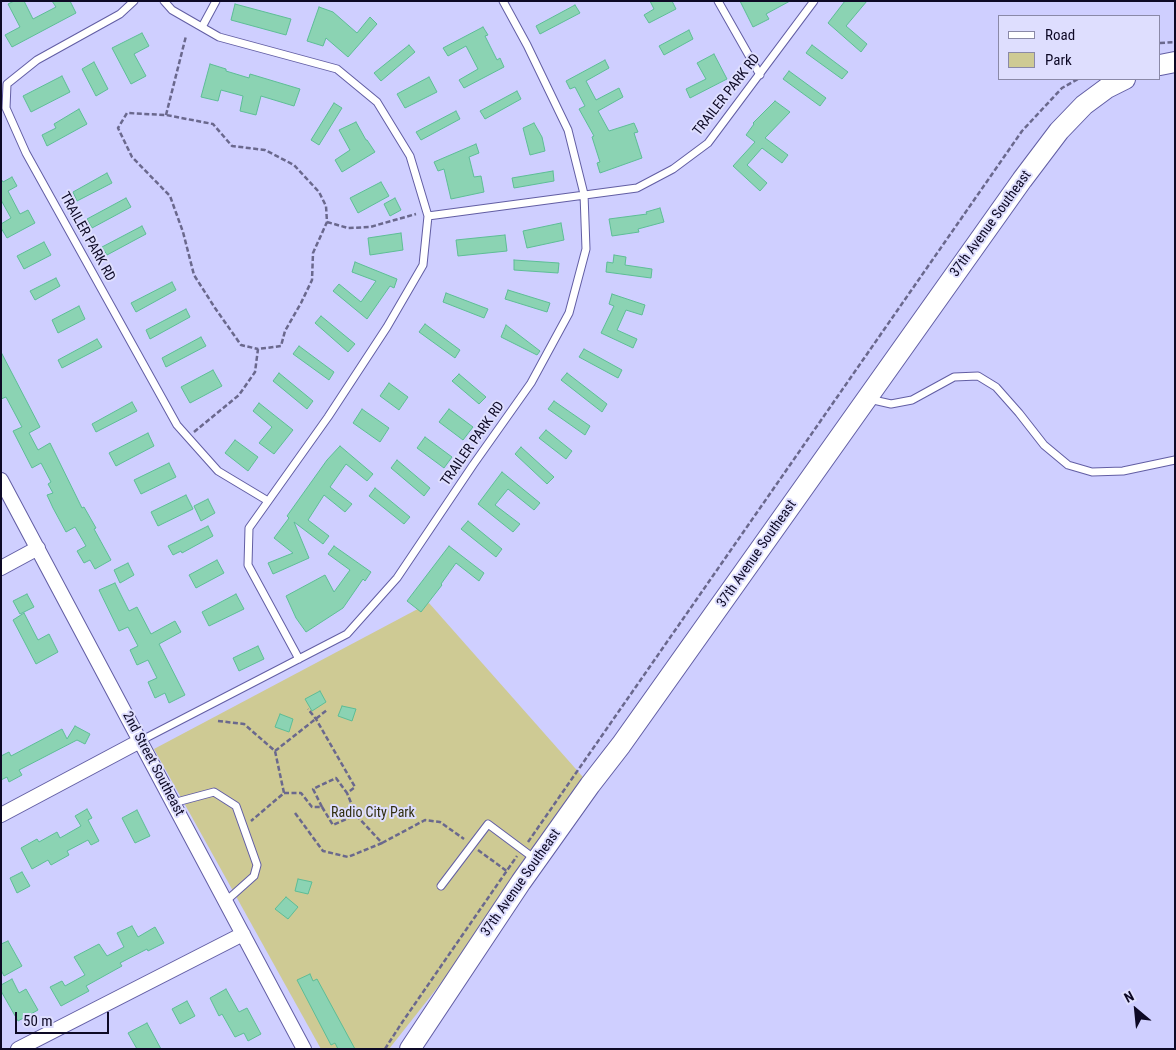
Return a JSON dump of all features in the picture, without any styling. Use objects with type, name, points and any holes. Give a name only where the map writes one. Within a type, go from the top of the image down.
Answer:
[{"type":"street","points":[[1161,65],[1175,62]]},
{"type":"street","name":"37th Avenue Southeast","points":[[410,1049],[514,877],[761,549],[1022,180],[1059,131],[1084,105],[1107,88],[1123,80]]},
{"type":"street","name":"2nd Street Southeast","points":[[1,480],[304,1049]]},
{"type":"street","points":[[1,568],[38,548]]},
{"type":"street","points":[[1,815],[140,741]]},
{"type":"street","points":[[18,1049],[243,934]]},
{"type":"lane","name":"TRAILER PARK RD","points":[[134,1],[120,14],[37,60],[7,84],[6,108],[26,153],[177,425],[218,472],[268,501]]},
{"type":"lane","points":[[164,1],[172,10],[219,37],[337,69],[377,102],[410,156],[428,216],[424,266],[387,328],[339,401],[249,528],[248,564],[299,659]]},
{"type":"lane","points":[[202,27],[216,1]]},
{"type":"lane","name":"TRAILER PARK RD","points":[[140,741],[347,634],[397,578],[531,383],[569,312],[586,249],[584,194],[568,130],[503,1]]},
{"type":"lane","points":[[718,1],[760,75]]},
{"type":"lane","name":"TRAILER PARK RD","points":[[428,216],[637,188],[673,169],[708,143],[814,1]]},
{"type":"lane","points":[[867,398],[891,404],[912,400],[954,377],[978,376],[996,387],[1020,413],[1044,445],[1068,465],[1092,472],[1123,470],[1175,460]]},
{"type":"lane","points":[[173,803],[214,792],[236,806],[258,865],[254,876],[226,901]]},
{"type":"lane","points":[[440,886],[488,824],[530,855]]},
{"type":"path","points":[[166,115],[186,36]]},
{"type":"path","points":[[1161,43],[1175,42]]},
{"type":"path","points":[[385,1049],[401,1024],[530,855],[1022,131],[1062,88],[1076,80]]},
{"type":"path","points":[[127,114],[166,115],[213,124],[232,146],[264,150],[294,165],[319,192],[326,206],[327,222],[313,253],[312,280],[285,330],[281,346],[258,349],[241,345],[194,275],[183,232],[170,196],[132,157],[118,128],[127,114]]},
{"type":"path","points":[[327,222],[348,228],[370,227],[416,214]]},
{"type":"path","points":[[193,434],[239,395],[255,372],[258,349]]},
{"type":"path","points":[[308,709],[316,719],[355,787],[347,793]]},
{"type":"path","points":[[275,751],[327,710]]},
{"type":"path","points":[[218,721],[244,724],[275,751],[284,793]]},
{"type":"path","points":[[356,815],[333,825],[313,789],[336,778],[347,793],[356,815],[382,843]]},
{"type":"path","points":[[242,825],[253,820],[284,793],[301,792],[312,807],[322,807]]},
{"type":"path","points":[[295,813],[323,851],[348,857],[382,843],[425,820],[440,822],[514,877]]},
{"type":"green space","name":"Radio City Park","points":[[429,603],[590,785],[538,860],[389,1049],[321,1049],[154,749]]},
{"type":"building","points":[[14,1],[24,1],[33,19],[56,7],[52,1],[70,1],[76,13],[12,47],[5,35],[20,27],[8,4]]},
{"type":"building","points":[[650,1],[672,1],[676,9],[649,23],[644,15],[654,9]]},
{"type":"building","points":[[740,1],[790,1],[766,14],[769,19],[753,27]]},
{"type":"building","points":[[845,1],[867,1],[846,26],[867,44],[861,52],[828,23]]},
{"type":"building","points":[[235,4],[291,19],[286,35],[231,20]]},
{"type":"building","points":[[575,5],[580,13],[540,34],[536,26]]},
{"type":"building","points":[[319,7],[333,12],[357,33],[370,17],[377,24],[348,57],[326,38],[323,46],[307,41]]},
{"type":"building","points":[[483,27],[488,35],[485,36],[497,60],[500,58],[504,67],[464,88],[459,80],[478,69],[466,46],[448,56],[443,48]]},
{"type":"building","points":[[689,30],[693,39],[664,55],[659,46]]},
{"type":"building","points":[[142,33],[149,46],[134,54],[146,76],[131,84],[112,48]]},
{"type":"building","points":[[409,45],[415,52],[381,81],[374,73]]},
{"type":"building","points":[[812,45],[848,72],[842,79],[806,53]]},
{"type":"building","points":[[714,54],[727,79],[690,98],[686,89],[706,79],[697,63]]},
{"type":"building","points":[[605,60],[609,68],[586,81],[596,100],[619,88],[623,97],[598,111],[609,131],[634,123],[638,132],[634,133],[642,158],[600,173],[597,163],[600,162],[592,137],[594,136],[579,109],[585,106],[575,87],[570,89],[566,81]]},
{"type":"building","points":[[94,62],[108,89],[96,96],[82,69]]},
{"type":"building","points":[[210,64],[249,78],[250,74],[300,89],[294,106],[261,96],[256,115],[240,111],[243,96],[221,90],[218,101],[201,97]]},
{"type":"building","points":[[789,71],[826,98],[820,106],[783,79]]},
{"type":"building","points":[[62,76],[70,92],[31,112],[23,96]]},
{"type":"building","points":[[429,77],[437,92],[405,108],[397,94]]},
{"type":"building","points":[[517,91],[521,99],[485,119],[480,111]]},
{"type":"building","points":[[775,101],[790,112],[765,138],[788,155],[782,163],[762,148],[747,165],[767,183],[760,191],[733,166],[755,142],[746,135],[753,123]]},
{"type":"building","points":[[334,103],[342,108],[319,145],[311,140]]},
{"type":"building","points":[[79,109],[87,124],[47,146],[42,135],[56,128],[54,124]]},
{"type":"building","points":[[456,111],[460,119],[421,140],[416,132]]},
{"type":"building","points":[[356,122],[375,152],[342,172],[335,160],[350,150],[339,130]]},
{"type":"building","points":[[534,123],[542,137],[545,151],[530,155],[523,128]]},
{"type":"building","points":[[476,144],[479,153],[469,157],[474,177],[481,176],[484,192],[451,199],[444,169],[438,171],[434,162]]},
{"type":"building","points":[[553,171],[554,181],[514,188],[512,178]]},
{"type":"building","points":[[107,173],[112,183],[77,201],[73,192]]},
{"type":"building","points":[[12,177],[17,186],[8,191],[20,214],[28,210],[35,223],[7,238],[1,228],[1,224],[11,218],[1,200],[1,179],[3,182]]},
{"type":"building","points":[[381,182],[389,196],[358,213],[350,198]]},
{"type":"building","points":[[126,198],[131,207],[92,228],[87,219]]},
{"type":"building","points":[[395,198],[401,210],[390,216],[384,204]]},
{"type":"building","points":[[660,208],[664,222],[638,229],[639,232],[612,236],[609,219],[647,214],[646,212]]},
{"type":"building","points":[[561,223],[564,240],[527,248],[523,231]]},
{"type":"building","points":[[142,226],[146,234],[107,255],[102,247]]},
{"type":"building","points":[[401,233],[403,250],[370,255],[368,238]]},
{"type":"building","points":[[505,235],[507,251],[458,256],[456,240]]},
{"type":"building","points":[[44,242],[51,255],[24,269],[17,256]]},
{"type":"building","points":[[614,255],[626,257],[625,265],[652,269],[651,278],[606,272],[607,262],[613,263]]},
{"type":"building","points":[[514,260],[559,263],[558,273],[514,270]]},
{"type":"building","points":[[355,262],[397,279],[394,288],[390,286],[367,319],[333,291],[339,284],[361,302],[376,281],[352,272]]},
{"type":"building","points":[[56,278],[60,286],[35,300],[30,291]]},
{"type":"building","points":[[172,282],[176,290],[136,312],[131,303]]},
{"type":"building","points":[[508,290],[550,303],[547,312],[505,299]]},
{"type":"building","points":[[446,293],[488,309],[484,318],[443,302]]},
{"type":"building","points":[[612,294],[645,305],[642,315],[626,310],[617,330],[637,339],[633,348],[601,333],[614,306],[609,304]]},
{"type":"building","points":[[79,306],[85,319],[58,333],[52,320]]},
{"type":"building","points":[[186,309],[190,317],[150,339],[146,330]]},
{"type":"building","points":[[321,316],[355,344],[348,352],[315,323]]},
{"type":"building","points":[[425,324],[460,350],[455,358],[419,332]]},
{"type":"building","points":[[506,325],[540,351],[537,355],[501,337]]},
{"type":"building","points":[[201,337],[206,346],[166,367],[162,358]]},
{"type":"building","points":[[97,339],[102,347],[62,368],[58,360]]},
{"type":"building","points":[[299,346],[334,372],[329,380],[293,354]]},
{"type":"building","points":[[584,349],[622,370],[618,378],[579,357]]},
{"type":"building","points":[[1,352],[40,427],[29,433],[38,450],[50,443],[82,508],[84,507],[96,528],[94,529],[111,560],[95,569],[90,560],[84,563],[77,551],[86,546],[75,527],[66,532],[53,508],[47,495],[53,493],[48,484],[51,482],[41,463],[32,468],[13,431],[22,427],[6,397],[1,399]]},
{"type":"building","points":[[213,370],[222,386],[190,403],[181,387]]},
{"type":"building","points":[[279,373],[313,401],[307,409],[273,381]]},
{"type":"building","points":[[567,373],[607,404],[602,412],[561,380]]},
{"type":"building","points":[[459,374],[486,397],[479,404],[452,381]]},
{"type":"building","points":[[389,383],[408,397],[399,410],[380,396]]},
{"type":"building","points":[[554,401],[590,426],[585,435],[548,409]]},
{"type":"building","points":[[132,402],[137,411],[96,432],[92,424]]},
{"type":"building","points":[[259,403],[293,430],[274,454],[259,443],[272,427],[253,411]]},
{"type":"building","points":[[362,409],[389,428],[380,442],[353,423]]},
{"type":"building","points":[[449,409],[473,427],[463,440],[439,422]]},
{"type":"building","points":[[546,430],[572,451],[566,459],[539,438]]},
{"type":"building","points":[[148,433],[154,446],[116,466],[109,453]]},
{"type":"building","points":[[425,437],[452,457],[444,468],[417,448]]},
{"type":"building","points":[[235,440],[258,457],[248,471],[225,453]]},
{"type":"building","points":[[340,446],[373,474],[367,481],[346,464],[330,487],[352,504],[345,512],[324,495],[308,520],[329,536],[323,544],[294,522],[309,558],[273,574],[268,563],[293,553],[274,538],[289,518],[287,516],[327,460]]},
{"type":"building","points":[[521,447],[554,477],[547,484],[515,454]]},
{"type":"building","points":[[397,460],[430,488],[424,496],[391,468]]},
{"type":"building","points":[[169,463],[176,477],[141,494],[134,480]]},
{"type":"building","points":[[502,472],[540,503],[534,510],[508,489],[495,505],[520,524],[513,532],[478,504]]},
{"type":"building","points":[[375,488],[410,517],[404,524],[369,496]]},
{"type":"building","points":[[186,495],[193,509],[158,526],[151,512]]},
{"type":"building","points":[[208,499],[215,513],[201,521],[194,506]]},
{"type":"building","points":[[468,521],[502,549],[496,557],[461,529]]},
{"type":"building","points":[[208,526],[213,536],[182,553],[181,551],[173,555],[168,546]]},
{"type":"building","points":[[334,546],[371,572],[365,581],[363,579],[343,608],[306,632],[296,618],[286,596],[325,575],[334,592],[350,570],[328,554]]},
{"type":"building","points":[[449,546],[484,573],[479,581],[456,563],[421,612],[407,601]]},
{"type":"building","points":[[217,560],[224,573],[196,588],[189,575]]},
{"type":"building","points":[[128,563],[134,575],[120,583],[114,570]]},
{"type":"building","points":[[115,583],[129,611],[137,607],[151,634],[175,621],[181,632],[159,644],[185,695],[169,703],[165,693],[155,698],[148,682],[157,678],[148,660],[137,665],[130,650],[138,646],[128,627],[119,631],[99,590]]},
{"type":"building","points":[[27,594],[34,607],[20,614],[13,601]]},
{"type":"building","points":[[236,594],[244,609],[209,626],[202,612]]},
{"type":"building","points":[[24,613],[38,640],[49,634],[58,652],[36,664],[13,620]]},
{"type":"building","points":[[258,646],[264,659],[239,671],[233,658]]},
{"type":"building","points":[[320,691],[326,702],[312,711],[305,699]]},
{"type":"building","points":[[342,706],[356,709],[352,721],[338,716]]},
{"type":"building","points":[[280,714],[293,719],[289,732],[275,727]]},
{"type":"building","points":[[75,726],[90,734],[85,744],[77,740],[19,770],[22,775],[9,782],[7,777],[1,780],[1,756],[9,752],[11,756],[62,729],[67,739]]},
{"type":"building","points":[[87,809],[92,818],[88,820],[99,841],[91,845],[88,840],[67,851],[69,855],[51,865],[48,860],[32,869],[21,848],[37,839],[39,842],[57,832],[60,838],[81,826],[75,816]]},
{"type":"building","points":[[137,810],[150,836],[135,843],[122,818]]},
{"type":"building","points":[[22,872],[30,886],[17,893],[10,878]]},
{"type":"building","points":[[298,879],[312,882],[308,894],[295,891]]},
{"type":"building","points":[[286,897],[298,907],[288,919],[275,909]]},
{"type":"building","points":[[132,926],[138,937],[155,927],[164,943],[148,951],[147,949],[120,963],[122,966],[86,986],[89,991],[61,1006],[50,987],[62,981],[65,986],[85,975],[74,957],[99,944],[107,956],[124,947],[117,933]]},
{"type":"building","points":[[8,941],[22,966],[4,976],[1,970],[1,944]]},
{"type":"building","points":[[310,974],[313,981],[317,979],[355,1049],[338,1049],[335,1043],[331,1045],[297,980]]},
{"type":"building","points":[[12,979],[19,993],[26,989],[38,1010],[18,1021],[1,991],[1,985]]},
{"type":"building","points":[[226,989],[239,1012],[247,1008],[261,1034],[248,1041],[244,1033],[235,1037],[222,1014],[219,1016],[210,998]]},
{"type":"building","points":[[187,1001],[195,1016],[180,1024],[172,1009]]},
{"type":"building","points":[[147,1023],[161,1049],[137,1049],[128,1033]]}]
